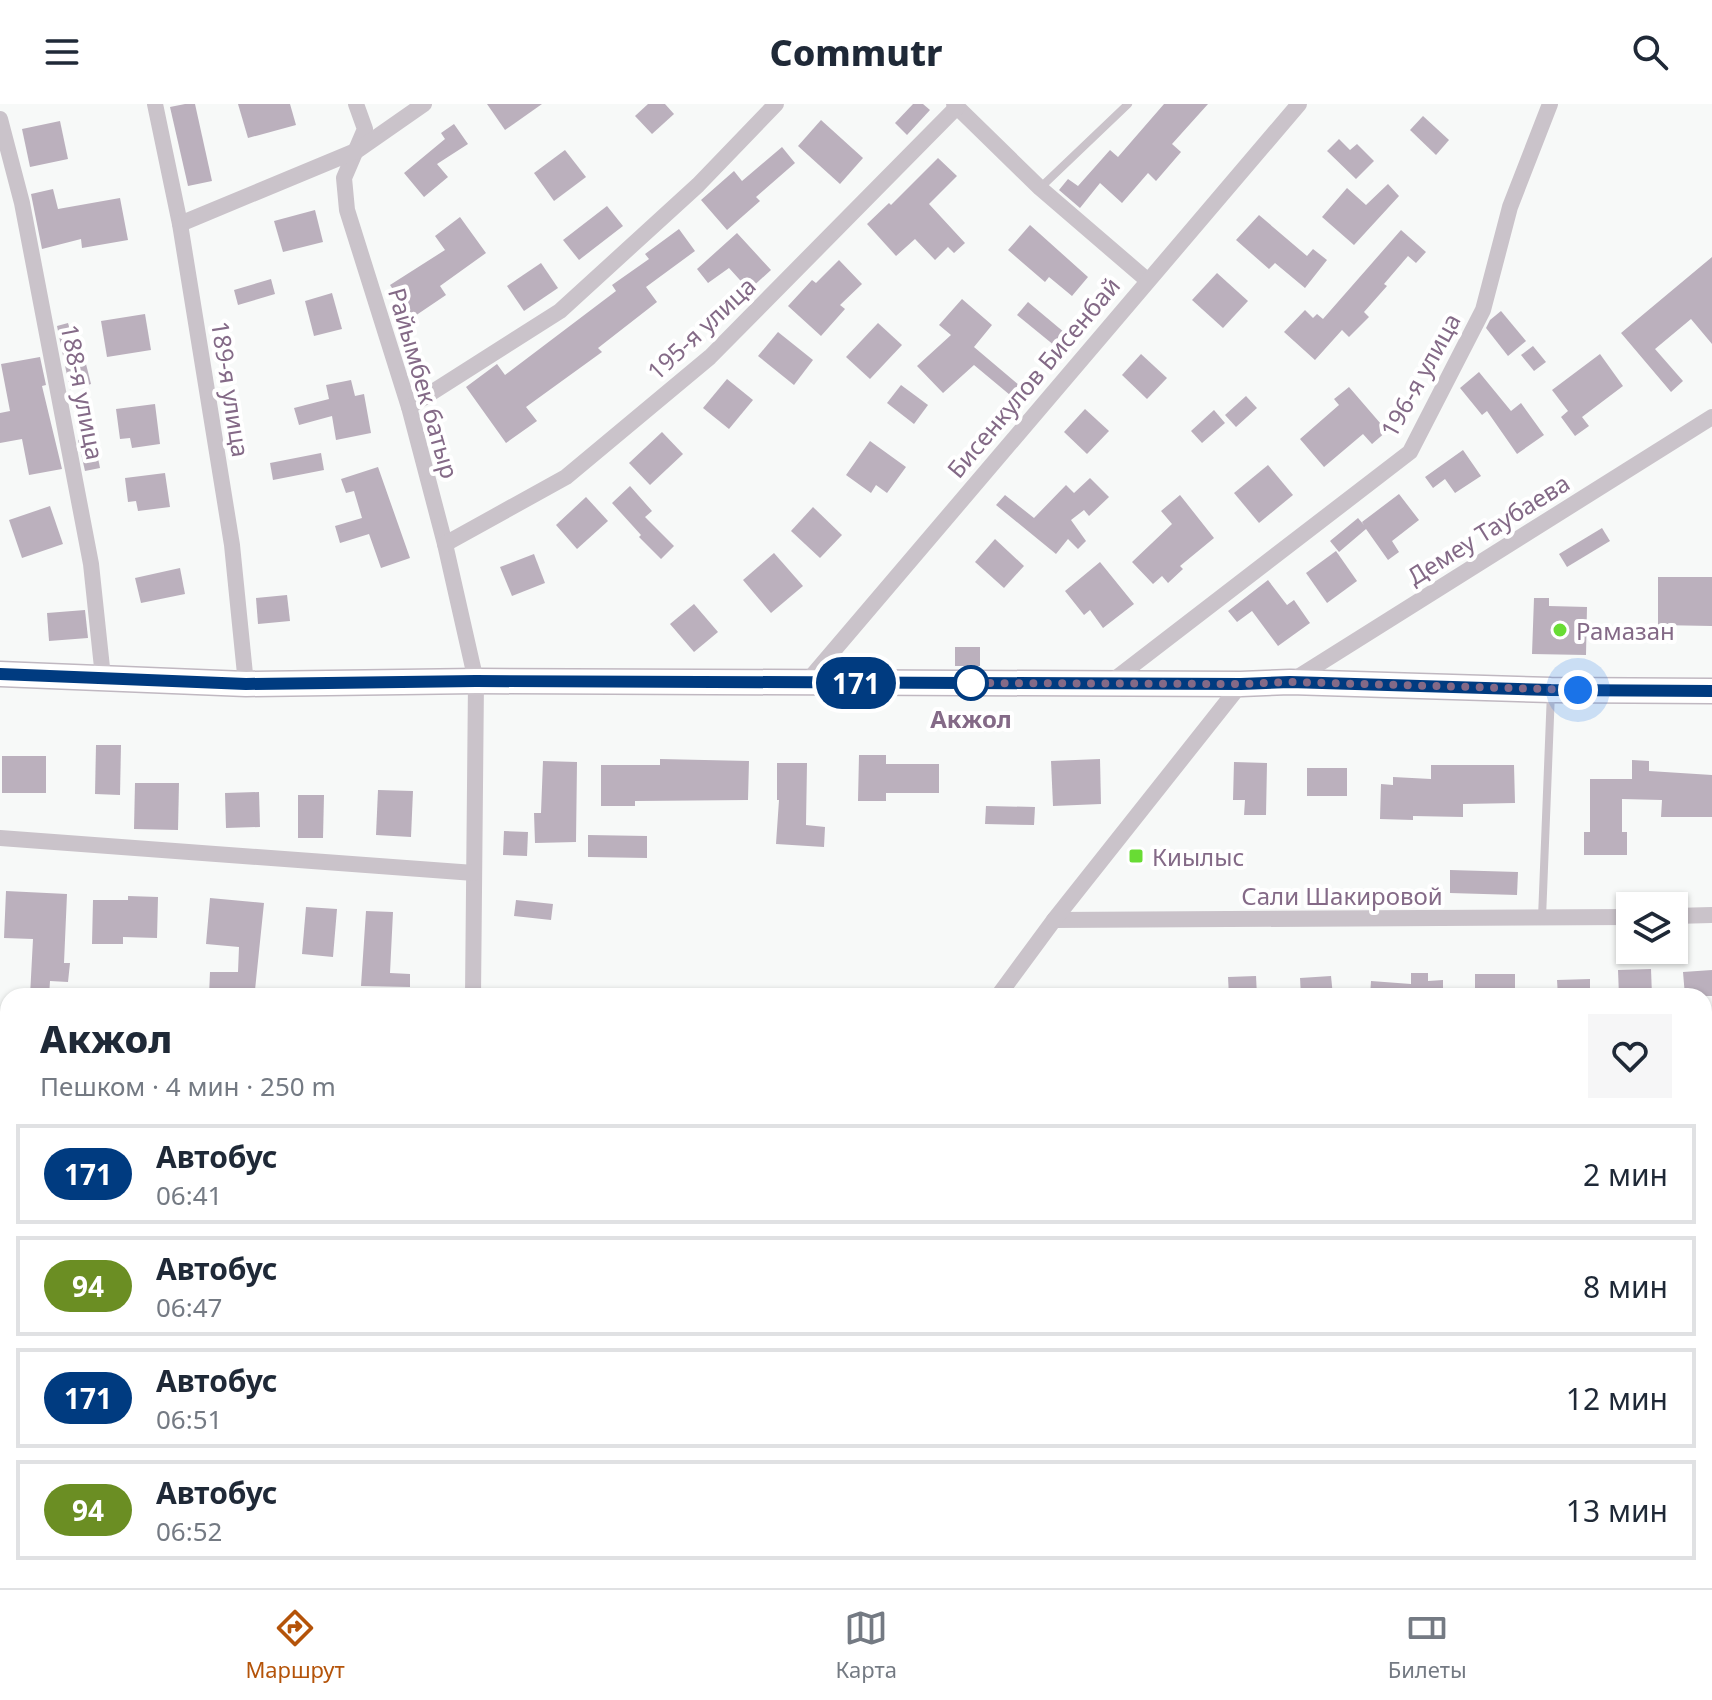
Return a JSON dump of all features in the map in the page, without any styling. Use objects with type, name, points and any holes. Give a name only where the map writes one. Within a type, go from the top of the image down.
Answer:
[{"type":"street","name":"189-я улица","points":[[155,104],[180,224],[232,545],[246,684]]},
{"type":"street","name":"Райымбек батыр","points":[[356,104],[365,129],[344,178],[347,210],[409,407],[445,544],[476,681],[473,988]]},
{"type":"street","points":[[180,224],[358,150],[424,104]]},
{"type":"street","points":[[409,407],[560,311],[698,185],[776,104]]},
{"type":"street","name":"196-я улица","points":[[1111,682],[1410,452],[1483,310],[1510,207],[1550,104]]},
{"type":"street","points":[[955,106],[1040,188],[1147,280]]},
{"type":"street","name":"195-я улица","points":[[445,544],[566,477],[710,357],[955,106]]},
{"type":"street","name":"Бисенкулов Бисенбай","points":[[806,683],[1293,106]]},
{"type":"street","name":"188-я улица","points":[[0,119],[22,203],[91,564],[103,677]]},
{"type":"street","name":"Демеу Таубаева","points":[[1290,682],[1712,417]]},
{"type":"street","points":[[0,674],[246,684],[476,681],[1290,682],[1551,690],[1712,691]]},
{"type":"street","points":[[1004,988],[1241,684]]},
{"type":"street","points":[[0,838],[474,873]]},
{"type":"street","points":[[1688,916],[1712,915]]},
{"type":"street","name":"Сали Шакировой","points":[[1054,920],[1616,917]]},
{"type":"lane","points":[[1040,188],[1128,104]]},
{"type":"lane","points":[[1542,919],[1551,690]]},
{"type":"building","points":[[195,104],[212,181],[188,186],[170,107]]},
{"type":"building","points":[[238,104],[290,104],[296,125],[248,138]]},
{"type":"building","points":[[487,104],[542,104],[505,130]]},
{"type":"building","points":[[648,104],[665,104],[674,114],[652,134],[635,116]]},
{"type":"building","points":[[913,104],[923,104],[930,110],[907,135],[895,123]]},
{"type":"building","points":[[1164,104],[1208,104],[1172,144],[1181,152],[1156,181],[1148,173],[1122,203],[1100,183],[1080,208],[1059,190],[1068,179],[1078,186],[1110,150],[1118,157]]},
{"type":"building","points":[[1423,116],[1449,140],[1436,155],[1410,130]]},
{"type":"building","points":[[821,120],[863,158],[840,184],[798,146]]},
{"type":"building","points":[[60,121],[68,159],[30,167],[22,129]]},
{"type":"building","points":[[454,124],[468,144],[437,164],[448,177],[424,197],[404,173],[445,139],[441,133]]},
{"type":"building","points":[[1339,139],[1350,150],[1357,144],[1374,161],[1356,179],[1327,151]]},
{"type":"building","points":[[782,147],[795,163],[756,197],[760,201],[727,230],[701,200],[734,171],[742,181]]},
{"type":"building","points":[[565,150],[586,177],[554,201],[534,173]]},
{"type":"building","points":[[938,158],[957,176],[929,204],[965,243],[954,253],[948,247],[935,260],[915,239],[896,256],[867,224],[889,203],[891,205]]},
{"type":"building","points":[[1388,184],[1399,196],[1354,245],[1322,217],[1347,188],[1366,205]]},
{"type":"building","points":[[53,189],[58,209],[120,198],[128,240],[82,248],[81,239],[42,249],[31,194]]},
{"type":"building","points":[[607,206],[623,226],[579,260],[563,240]]},
{"type":"building","points":[[315,210],[323,242],[283,252],[274,221]]},
{"type":"building","points":[[1259,215],[1307,256],[1313,249],[1327,260],[1305,288],[1275,263],[1269,269],[1236,240]]},
{"type":"building","points":[[460,217],[486,253],[440,286],[446,295],[412,318],[390,285],[445,250],[435,236]]},
{"type":"building","points":[[1030,225],[1088,277],[1072,296],[1049,277],[1045,282],[1008,250]]},
{"type":"building","points":[[679,229],[695,251],[646,287],[657,302],[598,348],[602,352],[526,407],[537,421],[506,443],[466,387],[497,364],[505,375],[616,291],[612,285],[649,259],[645,254]]},
{"type":"building","points":[[1401,230],[1426,252],[1416,263],[1408,256],[1364,312],[1369,317],[1349,337],[1342,330],[1315,360],[1284,332],[1305,310],[1313,318],[1317,314],[1323,319]]},
{"type":"building","points":[[737,233],[771,270],[749,290],[729,268],[708,283],[697,269]]},
{"type":"building","points":[[1712,257],[1712,344],[1691,319],[1655,349],[1683,381],[1671,392],[1621,333]]},
{"type":"building","points":[[839,260],[862,284],[840,305],[845,309],[821,336],[788,306],[812,280],[816,283]]},
{"type":"building","points":[[541,263],[558,288],[524,311],[507,286]]},
{"type":"building","points":[[1217,273],[1248,301],[1223,328],[1192,300]]},
{"type":"building","points":[[271,279],[275,294],[238,305],[234,290]]},
{"type":"building","points":[[332,293],[342,329],[314,336],[305,301]]},
{"type":"building","points":[[962,299],[992,325],[974,347],[1019,385],[1010,395],[974,365],[943,393],[917,366],[951,335],[939,325]]},
{"type":"building","points":[[1028,302],[1065,333],[1055,346],[1017,315]]},
{"type":"building","points":[[1501,311],[1526,341],[1508,356],[1486,328]]},
{"type":"building","points":[[145,314],[151,350],[107,357],[101,321]]},
{"type":"building","points":[[68,323],[79,361],[85,360],[91,384],[70,390],[57,326]]},
{"type":"building","points":[[878,323],[902,345],[870,379],[846,357]]},
{"type":"building","points":[[778,332],[813,360],[794,385],[758,356]]},
{"type":"building","points":[[1533,346],[1546,362],[1534,371],[1521,355]]},
{"type":"building","points":[[1141,354],[1167,378],[1147,399],[1122,375]]},
{"type":"building","points":[[1600,354],[1623,386],[1582,417],[1589,426],[1575,436],[1561,417],[1568,411],[1552,390]]},
{"type":"building","points":[[40,357],[46,385],[42,386],[62,469],[29,475],[22,439],[0,443],[0,413],[10,411],[1,364]]},
{"type":"building","points":[[1479,372],[1511,411],[1521,403],[1544,435],[1517,454],[1487,411],[1482,415],[1460,388]]},
{"type":"building","points":[[727,379],[753,400],[729,429],[703,408]]},
{"type":"building","points":[[351,380],[355,396],[364,394],[371,433],[336,440],[332,416],[299,425],[294,408],[329,399],[326,385]]},
{"type":"building","points":[[901,385],[928,405],[914,424],[887,403]]},
{"type":"building","points":[[1349,387],[1387,431],[1372,444],[1363,434],[1324,467],[1300,439],[1339,405],[1334,399]]},
{"type":"building","points":[[1246,396],[1257,408],[1236,427],[1225,415]]},
{"type":"building","points":[[155,404],[160,444],[132,448],[130,438],[120,439],[116,409]]},
{"type":"building","points":[[1085,409],[1109,431],[1087,454],[1064,432]]},
{"type":"building","points":[[1214,410],[1225,423],[1202,443],[1191,431]]},
{"type":"building","points":[[662,432],[683,454],[650,485],[629,463]]},
{"type":"building","points":[[94,437],[100,468],[85,471],[78,440]]},
{"type":"building","points":[[870,441],[906,467],[887,493],[876,485],[871,493],[846,475]]},
{"type":"building","points":[[1463,450],[1481,476],[1455,493],[1445,479],[1433,488],[1425,477]]},
{"type":"building","points":[[321,453],[324,470],[273,480],[270,463]]},
{"type":"building","points":[[1268,465],[1293,495],[1259,523],[1234,493]]},
{"type":"building","points":[[378,467],[410,558],[381,568],[369,534],[340,543],[335,526],[362,518],[354,491],[346,493],[341,479]]},
{"type":"building","points":[[165,473],[170,507],[138,511],[136,501],[128,502],[125,478]]},
{"type":"building","points":[[1090,478],[1109,497],[1089,516],[1084,510],[1071,520],[1086,541],[1078,549],[1068,539],[1056,554],[996,505],[1005,495],[1034,518],[1066,485],[1074,493]]},
{"type":"building","points":[[630,486],[652,511],[645,517],[674,546],[661,559],[612,503]]},
{"type":"building","points":[[1399,494],[1419,520],[1392,541],[1399,552],[1388,560],[1366,529],[1339,552],[1330,541],[1358,518],[1364,525],[1362,522]]},
{"type":"building","points":[[1180,495],[1214,538],[1180,566],[1183,569],[1168,583],[1162,576],[1153,584],[1132,562],[1172,524],[1161,511]]},
{"type":"building","points":[[586,497],[608,521],[577,549],[556,525]]},
{"type":"building","points":[[50,506],[63,544],[22,558],[9,520]]},
{"type":"building","points":[[813,507],[842,535],[820,558],[791,531]]},
{"type":"building","points":[[1602,528],[1610,541],[1567,567],[1559,554]]},
{"type":"building","points":[[995,539],[1024,566],[1004,588],[975,562]]},
{"type":"building","points":[[1336,551],[1357,581],[1327,603],[1306,573]]},
{"type":"building","points":[[774,553],[803,586],[771,613],[743,580]]},
{"type":"building","points":[[534,554],[545,583],[512,596],[500,567]]},
{"type":"building","points":[[1100,562],[1134,604],[1103,628],[1090,610],[1084,615],[1065,591]]},
{"type":"building","points":[[180,568],[185,594],[141,603],[135,578]]},
{"type":"building","points":[[1658,577],[1712,577],[1712,626],[1658,625]]},
{"type":"building","points":[[1268,580],[1287,605],[1294,600],[1310,623],[1278,646],[1252,611],[1237,622],[1228,611]]},
{"type":"building","points":[[287,595],[290,621],[258,624],[256,598]]},
{"type":"building","name":"Рамазан","points":[[1534,598],[1549,598],[1549,606],[1587,607],[1586,655],[1532,654]]},
{"type":"building","points":[[694,604],[718,632],[694,652],[670,624]]},
{"type":"building","points":[[85,610],[88,638],[49,641],[47,613]]},
{"type":"building","points":[[955,647],[980,647],[980,666],[955,666]]},
{"type":"building","points":[[96,745],[121,745],[120,795],[95,794]]},
{"type":"building","points":[[859,755],[886,755],[886,764],[939,764],[939,793],[886,793],[886,801],[858,801]]},
{"type":"building","points":[[2,756],[46,756],[46,793],[2,793]]},
{"type":"building","points":[[660,759],[749,761],[748,800],[635,801],[635,806],[601,806],[601,765],[660,765]]},
{"type":"building","points":[[1100,759],[1101,804],[1053,806],[1051,761]]},
{"type":"building","points":[[1632,760],[1649,761],[1649,771],[1712,775],[1712,817],[1661,817],[1662,800],[1622,799],[1622,832],[1627,832],[1627,855],[1584,855],[1584,832],[1590,832],[1590,779],[1632,779]]},
{"type":"building","points":[[543,761],[577,762],[576,842],[535,843],[534,813],[541,813]]},
{"type":"building","points":[[1234,762],[1267,763],[1266,815],[1244,815],[1245,800],[1233,800]]},
{"type":"building","points":[[777,763],[807,763],[806,825],[825,827],[824,847],[776,844],[779,800]]},
{"type":"building","points":[[1431,765],[1514,765],[1515,803],[1463,804],[1463,817],[1380,819],[1381,784],[1393,785],[1393,777],[1431,779]]},
{"type":"building","points":[[1307,768],[1347,768],[1347,796],[1307,796]]},
{"type":"building","points":[[135,783],[179,783],[178,830],[134,829]]},
{"type":"building","points":[[378,790],[413,791],[411,837],[376,835]]},
{"type":"building","points":[[259,792],[260,827],[226,828],[225,793]]},
{"type":"building","points":[[298,795],[324,795],[323,838],[298,838]]},
{"type":"building","points":[[986,806],[1035,807],[1034,825],[985,824]]},
{"type":"building","points":[[504,831],[528,832],[527,856],[503,855]]},
{"type":"building","points":[[588,835],[647,836],[647,858],[588,857]]},
{"type":"building","points":[[1450,870],[1518,872],[1517,895],[1450,893]]},
{"type":"building","points":[[6,891],[67,894],[64,963],[70,963],[68,982],[50,981],[50,988],[30,988],[33,939],[4,938]]},
{"type":"building","points":[[128,896],[158,897],[157,938],[123,937],[123,944],[92,944],[93,900],[128,900]]},
{"type":"building","points":[[210,898],[264,903],[255,988],[209,988],[210,972],[238,972],[239,947],[206,944]]},
{"type":"building","points":[[516,900],[553,904],[551,920],[514,916]]},
{"type":"building","points":[[306,907],[337,909],[333,957],[302,954]]},
{"type":"building","points":[[366,911],[393,912],[390,973],[410,974],[410,987],[361,986]]},
{"type":"building","points":[[1651,969],[1652,988],[1619,988],[1618,970]]},
{"type":"building","points":[[1712,970],[1712,988],[1684,988],[1683,972]]},
{"type":"building","points":[[1411,973],[1428,973],[1428,981],[1443,980],[1443,988],[1371,988],[1371,981],[1411,984]]},
{"type":"building","points":[[1475,974],[1515,974],[1515,988],[1475,988]]},
{"type":"building","points":[[1256,976],[1257,988],[1229,988],[1228,977]]},
{"type":"building","points":[[1331,976],[1332,988],[1301,988],[1300,978]]},
{"type":"building","points":[[1590,979],[1590,988],[1558,988],[1557,980]]},
{"type":"bus line","name":"171","points":[[0,674],[246,684],[476,681],[1290,682],[1551,690],[1712,691]]},
{"type":"place","name":"Рамазан","points":[[1560,630]]},
{"type":"place","name":"Акжол","points":[[971,683]]},
{"type":"place","name":"Киылыс","points":[[1136,856]]},
{"type":"route","points":[[971,683],[959,683],[1290,682],[1578,690]]}]
